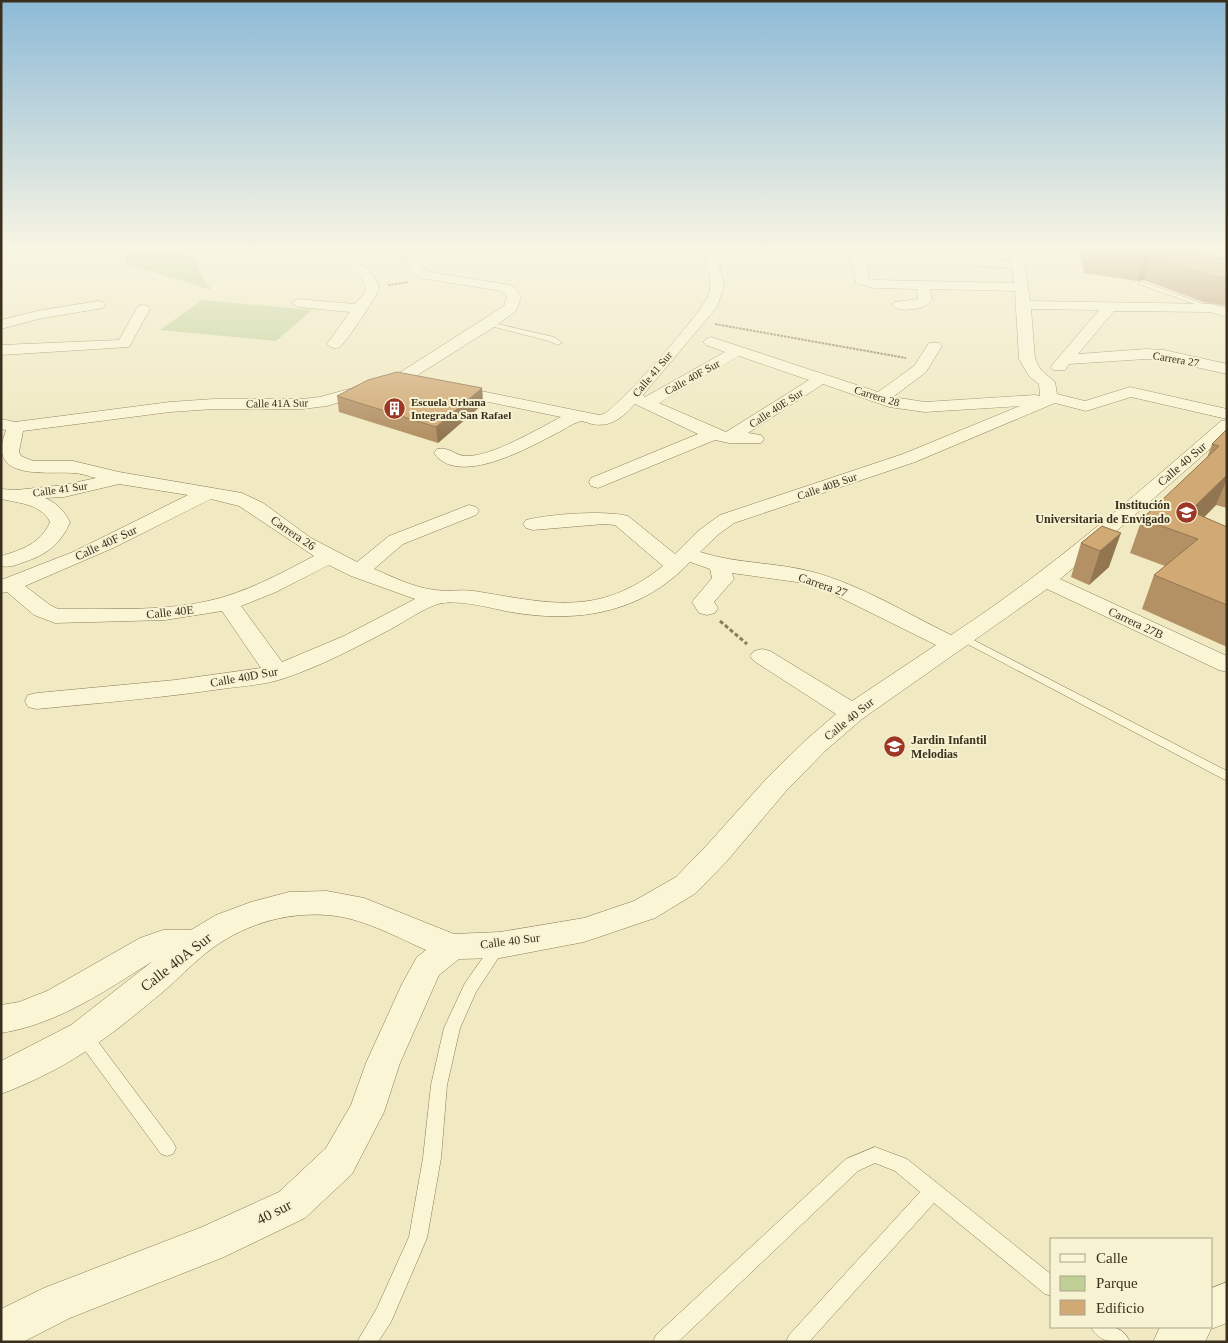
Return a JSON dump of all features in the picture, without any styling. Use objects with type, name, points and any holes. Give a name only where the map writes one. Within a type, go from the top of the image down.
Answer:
[{"type":"street","points":[[1,325],[37,314],[59,311]]},
{"type":"street","points":[[58,347],[75,311]]},
{"type":"street","points":[[1,350],[124,344],[142,311]]},
{"type":"street","points":[[335,344],[352,323],[358,311]]},
{"type":"street","name":"Calle 41A Sur","points":[[8,426],[170,407],[312,403],[399,380],[507,311]]},
{"type":"street","name":"Calle 41 Sur","points":[[577,415],[598,420],[609,418],[640,400],[686,333],[707,311]]},
{"type":"street","points":[[1024,311],[1028,364],[1049,393],[1086,406],[1130,392],[1136,392],[1227,414]]},
{"type":"street","points":[[1049,393],[1065,360],[1106,311]]},
{"type":"street","name":"Carrera 28","points":[[711,342],[895,403],[925,407],[1006,401],[1049,393]]},
{"type":"street","points":[[880,398],[902,384],[920,369],[934,346]]},
{"type":"street","name":"Calle 40F Sur","points":[[640,400],[738,351]]},
{"type":"street","name":"Carrera 27","points":[[1065,360],[1155,354],[1227,369]]},
{"type":"street","name":"Calle 40E Sur","points":[[721,436],[822,378]]},
{"type":"street","points":[[399,380],[577,415]]},
{"type":"street","name":"Calle 40B Sur","points":[[604,604],[639,591],[680,560],[714,527],[727,519],[909,458],[1049,393]]},
{"type":"street","points":[[640,400],[721,436],[754,439]]},
{"type":"street","points":[[443,453],[462,461],[478,460],[551,430],[577,415]]},
{"type":"street","name":"Calle 40 Sur","points":[[452,947],[500,945],[584,930],[644,910],[686,885],[717,853],[777,784],[854,713],[1045,580],[1097,538],[1227,425]]},
{"type":"street","name":"Carrera 26","points":[[8,426],[10,452],[13,459],[18,463],[32,467],[73,467],[119,478],[234,497],[252,504],[312,547],[358,572],[397,586],[435,597],[472,598],[547,611],[563,611],[604,604]]},
{"type":"street","points":[[598,482],[721,436]]},
{"type":"street","name":"Calle 41 Sur","points":[[3,494],[54,492],[119,478]]},
{"type":"street","name":"Calle 40F Sur","points":[[6,585],[51,569],[208,493]]},
{"type":"street","points":[[3,494],[35,501],[53,511],[60,522],[52,536],[41,548],[7,561]]},
{"type":"street","points":[[358,572],[396,540],[469,511]]},
{"type":"street","points":[[533,524],[604,518],[621,520],[680,560]]},
{"type":"street","name":"Calle 40E","points":[[6,585],[42,610],[55,616],[158,614],[228,603],[277,583],[330,556]]},
{"type":"street","name":"Carrera 27","points":[[680,560],[807,577],[835,586],[957,640]]},
{"type":"street","points":[[707,608],[703,602],[723,579],[720,565]]},
{"type":"street","name":"Carrera 27B","points":[[1045,580],[1227,665]]},
{"type":"street","name":"Calle 40D Sur","points":[[37,701],[184,686],[277,673],[352,641],[435,597]]},
{"type":"street","points":[[228,603],[277,673]]},
{"type":"street","points":[[762,656],[854,713]]},
{"type":"street","name":"Calle 40A Sur","points":[[1,1078],[33,1063],[83,1035],[153,981],[196,943],[227,924],[262,910],[289,904],[326,903],[364,910],[452,947]]},
{"type":"street","points":[[1,1019],[33,1012],[69,995],[151,947],[163,943],[196,943]]},
{"type":"street","name":"40 sur","points":[[1,1331],[58,1302],[210,1243],[292,1205],[339,1162],[366,1112],[383,1064],[413,994],[428,966],[452,947]]},
{"type":"street","points":[[1213,1309],[1227,1302]]},
{"type":"street","points":[[1174,1342],[1191,1328]]},
{"type":"lane","points":[[489,324],[551,339],[558,344]]},
{"type":"lane","points":[[957,640],[1227,777]]},
{"type":"lane","points":[[367,1342],[384,1315],[418,1238],[432,1158],[439,1085],[452,1028],[470,988],[500,945]]},
{"type":"lane","points":[[83,1035],[168,1148]]},
{"type":"lane","points":[[663,1342],[852,1165],[875,1155],[901,1166],[1050,1285]]},
{"type":"lane","points":[[796,1342],[934,1192]]},
{"type":"lane","points":[[1102,1328],[1120,1342]]},
{"type":"path","points":[[700,320],[924,361]]},
{"type":"path","points":[[707,608],[762,656]]},
{"type":"green space","points":[[187,311],[311,311],[276,341],[160,330]]},
{"type":"building","points":[[397,372],[482,388],[436,427],[337,396],[368,380]]},
{"type":"building","points":[[1227,429],[1227,475],[1190,511],[1227,527],[1227,605],[1154,575],[1198,539],[1142,519],[1219,446],[1212,444]]},
{"type":"building","points":[[1102,526],[1121,533],[1100,551],[1081,543]]},
{"type":"place","name":"Escuela Urbana Integrada San Rafael","points":[[395,408]]},
{"type":"place","name":"Institución Universitaria de Envigado","points":[[1186,512]]},
{"type":"place","name":"Jardin Infantil Melodias","points":[[895,747]]}]
